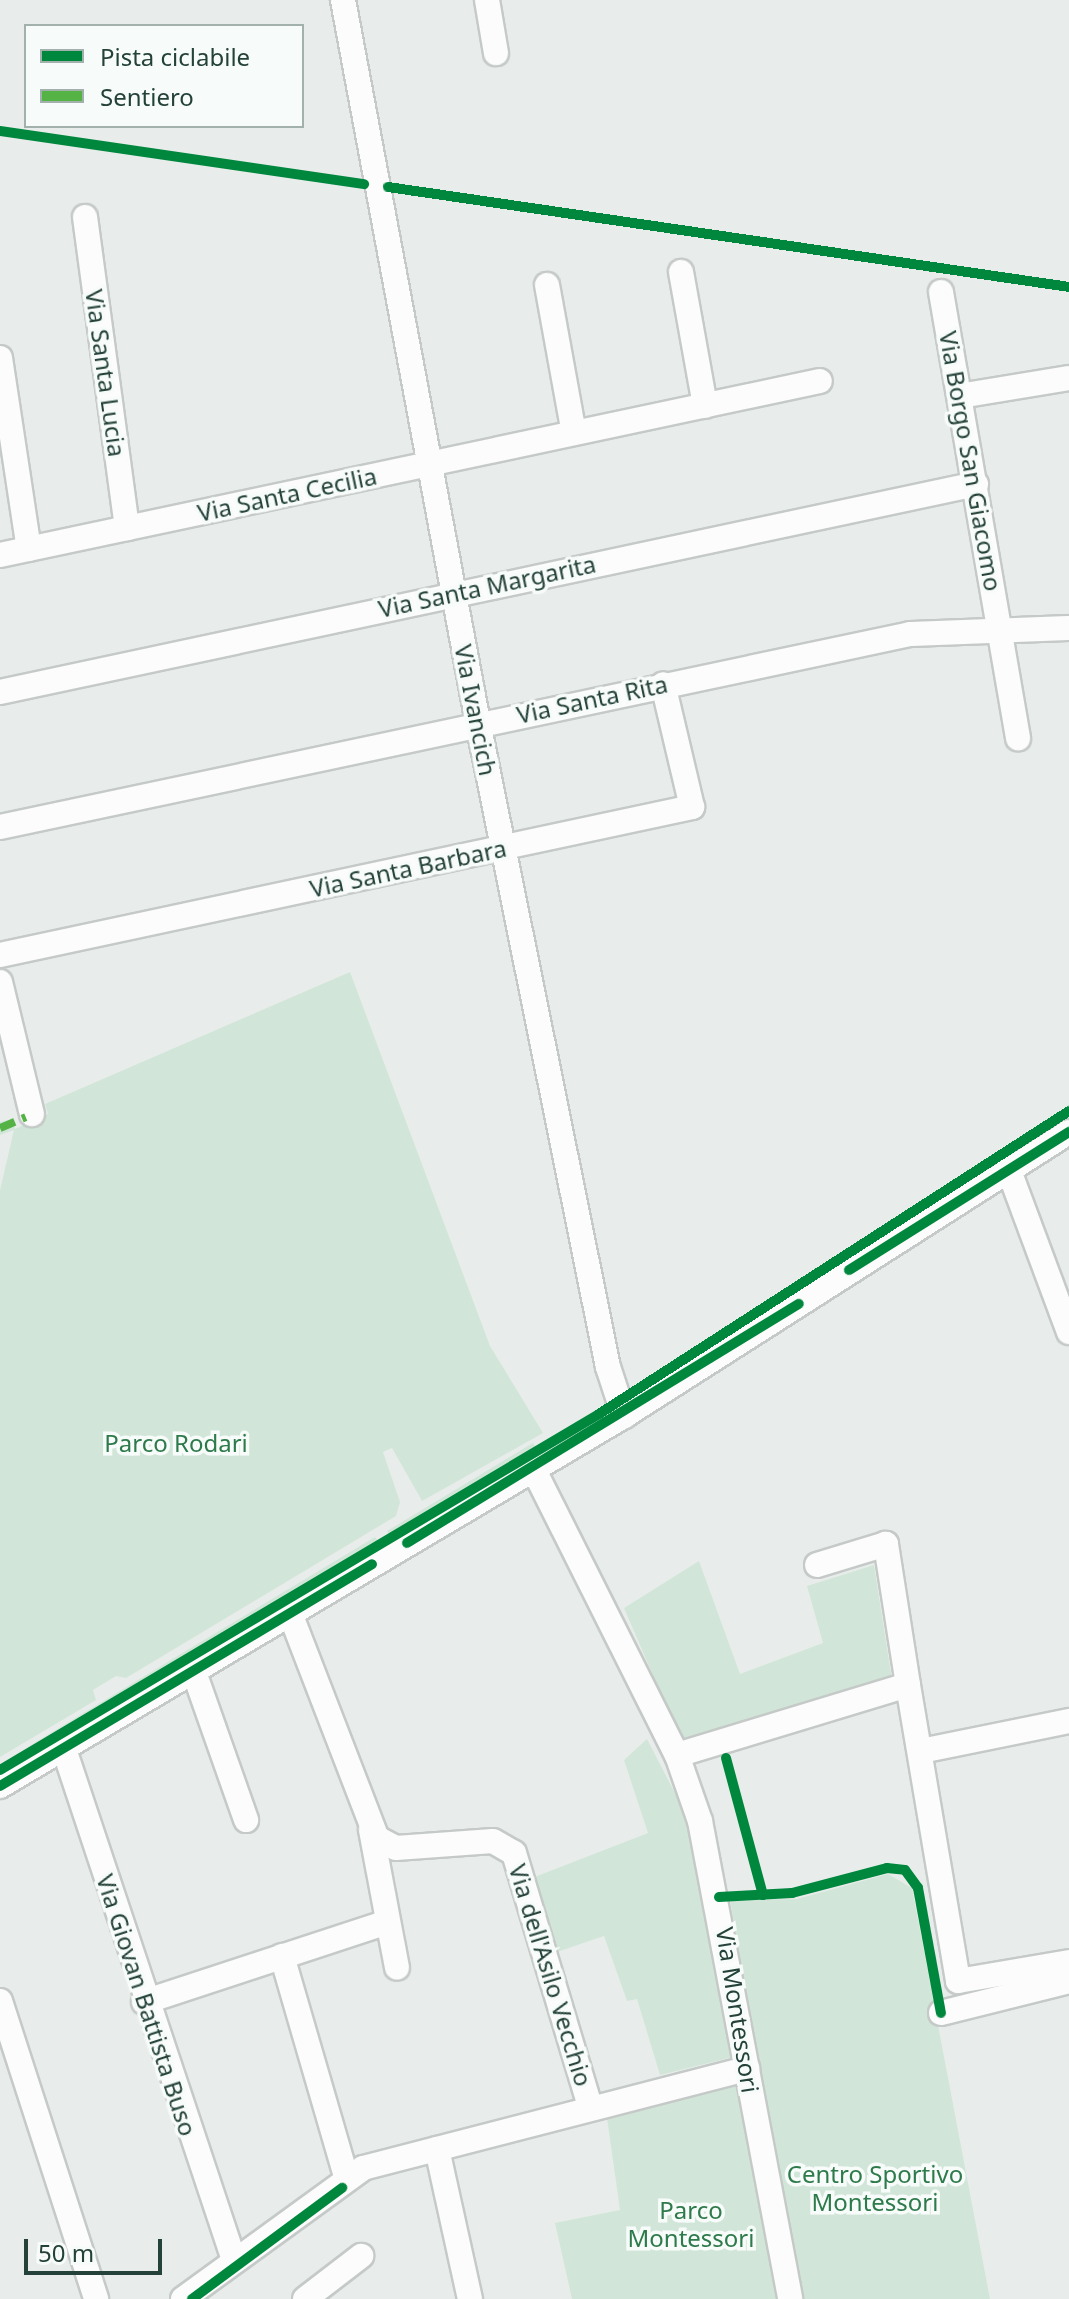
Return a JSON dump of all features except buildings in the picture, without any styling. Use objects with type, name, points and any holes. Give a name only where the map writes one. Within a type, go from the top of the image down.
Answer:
[{"type":"street","name":"Via Ivancich","points":[[343,0],[478,723],[608,1367],[624,1416]]},
{"type":"street","points":[[487,0],[496,53]]},
{"type":"street","name":"Via Santa Lucia","points":[[85,217],[127,528]]},
{"type":"street","points":[[681,272],[705,406]]},
{"type":"street","points":[[547,285],[574,433]]},
{"type":"street","name":"Via Borgo San Giacomo","points":[[941,292],[1018,738]]},
{"type":"street","points":[[0,358],[29,549]]},
{"type":"street","points":[[960,396],[1069,378]]},
{"type":"street","name":"Via Santa Cecilia","points":[[0,555],[820,381]]},
{"type":"street","name":"Via Santa Margarita","points":[[0,692],[453,592],[976,484]]},
{"type":"street","points":[[999,629],[1069,628]]},
{"type":"street","name":"Via Santa Rita","points":[[0,827],[478,723],[910,634],[999,629]]},
{"type":"street","name":"Via Santa Barbara","points":[[0,955],[692,807],[663,684]]},
{"type":"street","points":[[0,982],[32,1114]]},
{"type":"street","points":[[0,1786],[624,1416],[1008,1168],[1069,1132]]},
{"type":"street","points":[[1008,1168],[1062,1288],[1069,1332]]},
{"type":"street","name":"Via Montessori","points":[[534,1470],[677,1755],[713,1864],[790,2299]]},
{"type":"street","points":[[817,1565],[886,1544],[958,1981],[1069,1962]]},
{"type":"street","points":[[290,1613],[371,1830],[397,1968]]},
{"type":"street","points":[[194,1672],[246,1820]]},
{"type":"street","points":[[677,1755],[908,1685]]},
{"type":"street","points":[[921,1751],[1069,1721]]},
{"type":"street","name":"Via Giovan Battista Buso","points":[[64,1749],[144,2002],[234,2260]]},
{"type":"street","name":"Via dell'Asilo Vecchio","points":[[371,1830],[396,1848],[493,1841],[514,1853],[590,2107]]},
{"type":"street","points":[[144,2002],[387,1922]]},
{"type":"street","points":[[282,1956],[346,2176]]},
{"type":"street","points":[[941,2013],[1069,1981]]},
{"type":"street","points":[[0,2001],[96,2299]]},
{"type":"street","points":[[183,2299],[346,2176],[590,2107],[747,2069]]},
{"type":"street","points":[[437,2149],[470,2299]]},
{"type":"street","points":[[305,2299],[361,2256]]},
{"type":"green space","name":"Parco Rodari","points":[[350,972],[490,1346],[543,1433],[422,1501],[392,1448],[383,1452],[400,1502],[396,1516],[126,1678],[116,1676],[93,1690],[96,1700],[0,1757],[0,1190],[14,1130],[0,1135],[0,1122],[12,1119],[15,1129],[48,1114],[45,1104]]},
{"type":"green space","points":[[771,1297],[774,1300],[674,1400],[671,1397]]},
{"type":"green space","points":[[533,1443],[536,1448],[389,1535],[387,1531]]},
{"type":"green space","points":[[375,1537],[378,1541],[11,1757],[184,1652]]},
{"type":"green space","points":[[699,1561],[740,1674],[823,1643],[807,1586],[874,1565],[892,1680],[683,1745],[624,1608]]},
{"type":"green space","points":[[647,1739],[691,1824],[733,2057],[660,2075],[637,1999],[627,2001],[604,1936],[554,1953],[532,1878],[648,1833],[624,1760]]},
{"type":"green space","name":"Centro Sportivo Montessori","points":[[888,1874],[912,1888],[990,2299],[801,2299],[730,1900],[797,1899]]},
{"type":"green space","name":"Parco Montessori","points":[[740,2085],[779,2299],[572,2299],[555,2223],[620,2210],[607,2118]]},
{"type":"marked path","points":[[0,1128],[26,1117]]},
{"type":"cycle path","points":[[0,131],[364,184]]},
{"type":"cycle path","points":[[388,187],[1069,287]]},
{"type":"cycle path","points":[[0,1770],[599,1414],[1069,1111]]},
{"type":"cycle path","points":[[849,1270],[1069,1132]]},
{"type":"cycle path","points":[[407,1543],[799,1304]]},
{"type":"cycle path","points":[[0,1786],[372,1564]]},
{"type":"cycle path","points":[[726,1758],[763,1895]]},
{"type":"cycle path","points":[[719,1897],[792,1893],[887,1868],[905,1870],[918,1888],[941,2013]]},
{"type":"cycle path","points":[[192,2299],[342,2188]]}]
